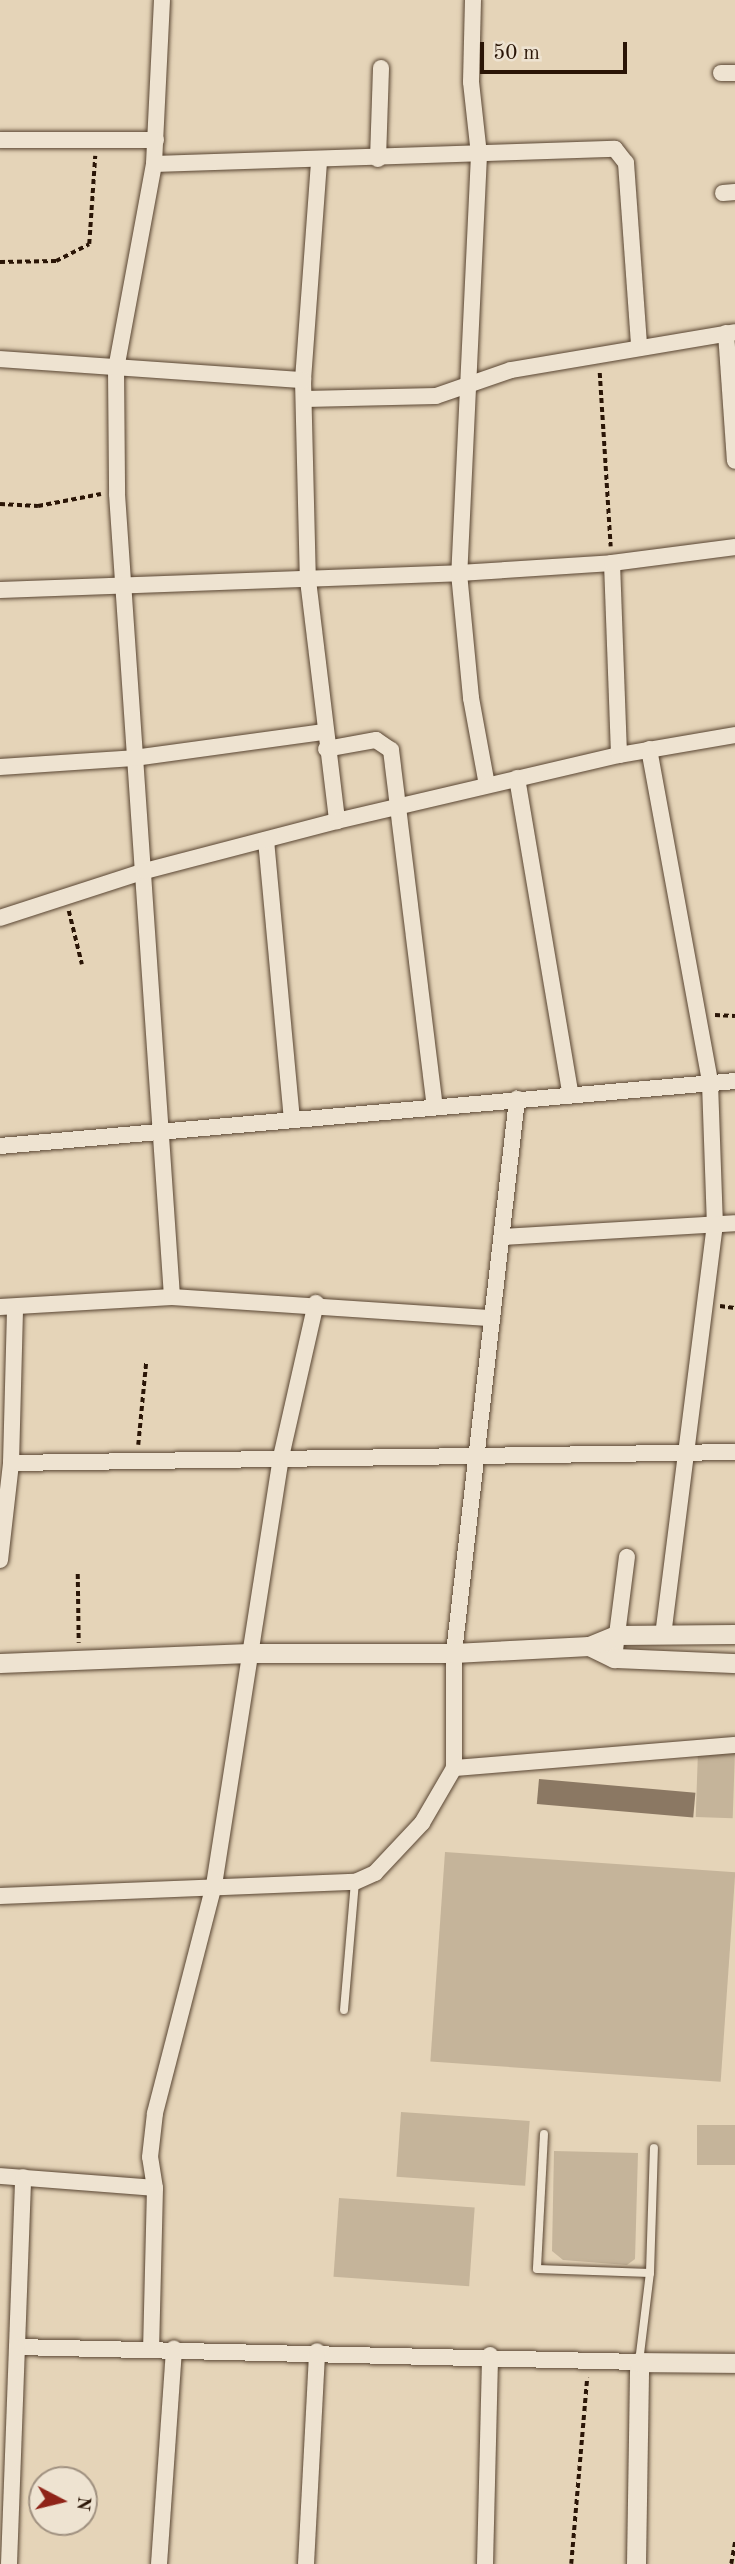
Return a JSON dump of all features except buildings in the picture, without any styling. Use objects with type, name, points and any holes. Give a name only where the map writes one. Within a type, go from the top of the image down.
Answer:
[{"type":"street","points":[[162,0],[154,164],[116,369],[121,586],[145,871],[159,1130],[172,1297]]},
{"type":"street","points":[[473,0],[471,82],[479,155],[459,573],[471,698],[488,785]]},
{"type":"street","points":[[379,159],[381,68]]},
{"type":"street","points":[[0,140],[156,140]]},
{"type":"street","points":[[154,164],[319,162],[592,147],[621,154],[639,345]]},
{"type":"street","points":[[319,162],[303,380],[308,580],[325,740],[337,821]]},
{"type":"street","points":[[305,399],[418,399],[511,370],[639,345],[730,332],[735,461]]},
{"type":"street","points":[[0,359],[303,380]]},
{"type":"street","points":[[0,590],[459,573],[612,563],[735,547]]},
{"type":"street","points":[[612,563],[619,755]]},
{"type":"street","points":[[0,918],[145,871],[337,821],[619,755],[735,735]]},
{"type":"street","points":[[0,767],[134,758],[325,740],[376,740],[388,744],[435,1107]]},
{"type":"street","points":[[649,749],[710,1083],[715,1224],[683,1453],[663,1635]]},
{"type":"street","points":[[517,778],[570,1093]]},
{"type":"street","points":[[266,840],[292,1119]]},
{"type":"street","points":[[0,1146],[570,1093],[735,1081]]},
{"type":"street","points":[[0,1896],[214,1885],[355,1882],[375,1872],[408,1840],[454,1768],[454,1653],[474,1458],[517,1099]]},
{"type":"street","points":[[502,1237],[735,1223]]},
{"type":"street","points":[[0,1560],[11,1463],[7,1307],[172,1297],[316,1303],[492,1318]]},
{"type":"street","points":[[151,2348],[155,2188],[150,2157],[155,2113],[214,1885],[282,1457],[316,1303]]},
{"type":"street","points":[[11,1463],[735,1452]]},
{"type":"street","points":[[614,1658],[626,1556]]},
{"type":"street","points":[[0,1663],[249,1653],[454,1653],[589,1646],[615,1635],[735,1634]]},
{"type":"street","points":[[589,1646],[614,1658],[735,1663]]},
{"type":"street","points":[[454,1768],[735,1745]]},
{"type":"street","points":[[0,2176],[155,2188]]},
{"type":"street","points":[[9,2564],[23,2178]]},
{"type":"street","points":[[17,2347],[317,2351],[735,2363]]},
{"type":"street","points":[[159,2564],[174,2348]]},
{"type":"street","points":[[306,2564],[317,2351]]},
{"type":"street","points":[[485,2564],[490,2355]]},
{"type":"street","points":[[636,2564],[639,2362]]},
{"type":"lane","points":[[344,2010],[355,1882]]},
{"type":"lane","points":[[544,2134],[537,2269],[650,2273]]},
{"type":"lane","points":[[639,2362],[650,2273],[654,2148]]},
{"type":"path","points":[[0,262],[56,261],[89,244],[96,140]]},
{"type":"path","points":[[598,353],[612,563]]},
{"type":"path","points":[[0,505],[38,506],[117,494]]},
{"type":"path","points":[[66,896],[82,964]]},
{"type":"path","points":[[137,1461],[146,1362]]},
{"type":"path","points":[[78,1574],[79,1659]]},
{"type":"path","points":[[571,2564],[588,2359]]},
{"type":"path","points":[[732,2564],[735,2541]]},
{"type":"shaded area","points":[[698,1751],[735,1752],[733,1818],[696,1817]]},
{"type":"shaded area","points":[[445,1852],[735,1872],[721,2082],[430,2061]]},
{"type":"shaded area","points":[[401,2112],[530,2121],[525,2186],[396,2177]]},
{"type":"shaded area","points":[[697,2125],[735,2125],[735,2165],[697,2165]]},
{"type":"shaded area","points":[[554,2151],[638,2153],[635,2259],[627,2265],[563,2260],[552,2251]]},
{"type":"shaded area","points":[[339,2198],[475,2207],[469,2286],[333,2277]]}]
